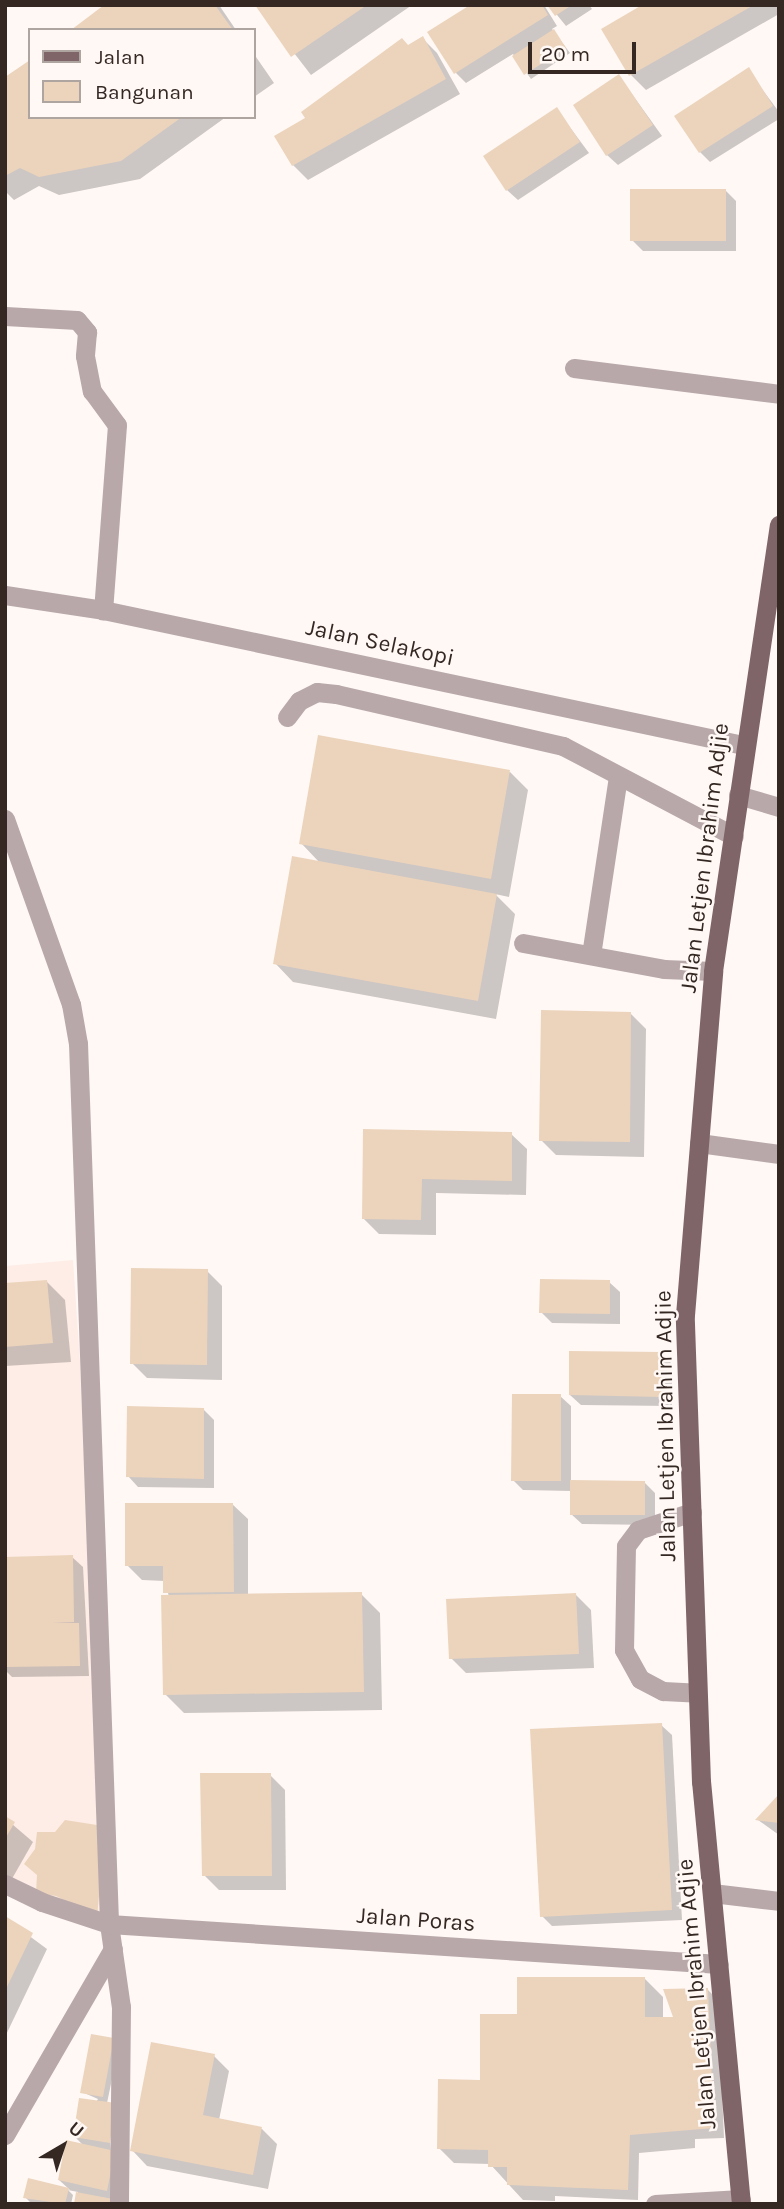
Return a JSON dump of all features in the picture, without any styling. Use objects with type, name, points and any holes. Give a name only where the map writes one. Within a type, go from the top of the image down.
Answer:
[{"type":"main road","name":"Jalan Letjen Ibrahim Adjie","points":[[741,2201],[712,1893],[697,1693],[685,1315],[713,971],[734,836],[743,746],[779,526]]},
{"type":"street","points":[[5,316],[77,320],[87,332],[85,356],[92,391],[117,425],[103,610]]},
{"type":"street","points":[[573,368],[779,394]]},
{"type":"street","name":"Jalan Selakopi","points":[[5,596],[103,610],[743,746]]},
{"type":"street","points":[[287,717],[299,701],[317,692],[337,694],[563,746],[734,836]]},
{"type":"street","points":[[591,955],[618,777]]},
{"type":"street","points":[[738,795],[779,807]]},
{"type":"street","points":[[5,819],[71,1004],[78,1043],[109,1924],[121,2007],[119,2204]]},
{"type":"street","points":[[523,943],[664,969],[713,971]]},
{"type":"street","points":[[699,1143],[779,1154]]},
{"type":"street","points":[[692,1512],[638,1530],[626,1546],[624,1650],[640,1678],[663,1691],[697,1693]]},
{"type":"street","name":"Jalan Poras","points":[[5,1884],[42,1902],[109,1924],[719,1964]]},
{"type":"street","points":[[712,1893],[779,1901]]},
{"type":"street","points":[[5,2135],[113,1949]]},
{"type":"street","points":[[654,2204],[741,2201]]},
{"type":"shaded area","points":[[73,1260],[80,1362],[103,1921],[5,1880],[5,1266]]},
{"type":"building","points":[[104,5],[215,5],[232,28],[74,28]]},
{"type":"building","points":[[255,5],[367,5],[291,57]]},
{"type":"building","points":[[470,5],[542,5],[548,15],[454,74],[427,32]]},
{"type":"building","points":[[547,5],[572,5],[555,16]]},
{"type":"building","points":[[642,5],[754,5],[629,76],[601,29]]},
{"type":"building","points":[[554,29],[566,48],[524,75],[512,56]]},
{"type":"building","points":[[423,36],[446,79],[292,166],[274,136],[305,118],[301,112],[402,38],[408,45]]},
{"type":"building","points":[[28,61],[28,119],[179,119],[121,161],[39,177],[20,168],[5,176],[5,77]]},
{"type":"building","points":[[749,67],[773,106],[699,153],[674,116]]},
{"type":"building","points":[[619,74],[653,125],[606,156],[573,105]]},
{"type":"building","points":[[557,107],[580,142],[506,191],[483,156]]},
{"type":"building","points":[[630,189],[726,189],[726,241],[630,241]]},
{"type":"building","points":[[318,735],[510,770],[491,879],[299,844]]},
{"type":"building","points":[[292,856],[497,894],[478,1001],[273,964]]},
{"type":"building","points":[[541,1010],[631,1012],[630,1142],[539,1141]]},
{"type":"building","points":[[363,1129],[512,1132],[512,1181],[422,1179],[421,1220],[362,1219]]},
{"type":"building","points":[[131,1268],[208,1269],[207,1365],[130,1364]]},
{"type":"building","points":[[540,1279],[610,1280],[610,1314],[539,1313]]},
{"type":"building","points":[[47,1280],[53,1343],[5,1347],[5,1283]]},
{"type":"building","points":[[569,1351],[662,1352],[662,1397],[569,1395]]},
{"type":"building","points":[[512,1394],[561,1394],[561,1481],[511,1481]]},
{"type":"building","points":[[127,1406],[204,1408],[204,1479],[126,1477]]},
{"type":"building","points":[[570,1480],[645,1481],[645,1515],[570,1515]]},
{"type":"building","points":[[125,1503],[233,1503],[234,1592],[163,1593],[163,1566],[125,1566]]},
{"type":"building","points":[[73,1555],[74,1622],[52,1623],[79,1623],[80,1666],[5,1667],[5,1557]]},
{"type":"building","points":[[362,1592],[364,1692],[163,1695],[161,1595]]},
{"type":"building","points":[[576,1593],[579,1654],[449,1659],[446,1599]]},
{"type":"building","points":[[662,1723],[672,1910],[540,1917],[530,1729]]},
{"type":"building","points":[[200,1773],[271,1773],[272,1876],[202,1876]]},
{"type":"building","points":[[779,1794],[779,1823],[755,1820]]},
{"type":"building","points":[[5,1816],[15,1822],[5,1839]]},
{"type":"building","points":[[65,1820],[97,1825],[103,1855],[97,1917],[56,1896],[36,1893],[37,1875],[24,1864],[35,1849],[37,1832],[55,1832]]},
{"type":"building","points":[[5,1916],[33,1933],[5,1991]]},
{"type":"building","points":[[517,1977],[645,1977],[645,2017],[673,2017],[663,1989],[708,1988],[714,2128],[630,2135],[628,2190],[507,2185],[507,2167],[488,2167],[488,2150],[437,2149],[438,2079],[480,2080],[480,2014],[517,2014]]},
{"type":"building","points":[[91,2034],[114,2038],[103,2097],[80,2093]]},
{"type":"building","points":[[151,2042],[215,2054],[203,2115],[262,2127],[253,2175],[130,2151]]},
{"type":"building","points":[[79,2098],[116,2103],[110,2143],[73,2137]]},
{"type":"building","points":[[66,2140],[115,2151],[107,2191],[58,2180]]},
{"type":"building","points":[[28,2178],[69,2188],[65,2204],[23,2198]]},
{"type":"building","points":[[76,2192],[113,2199],[112,2204],[74,2204]]}]
